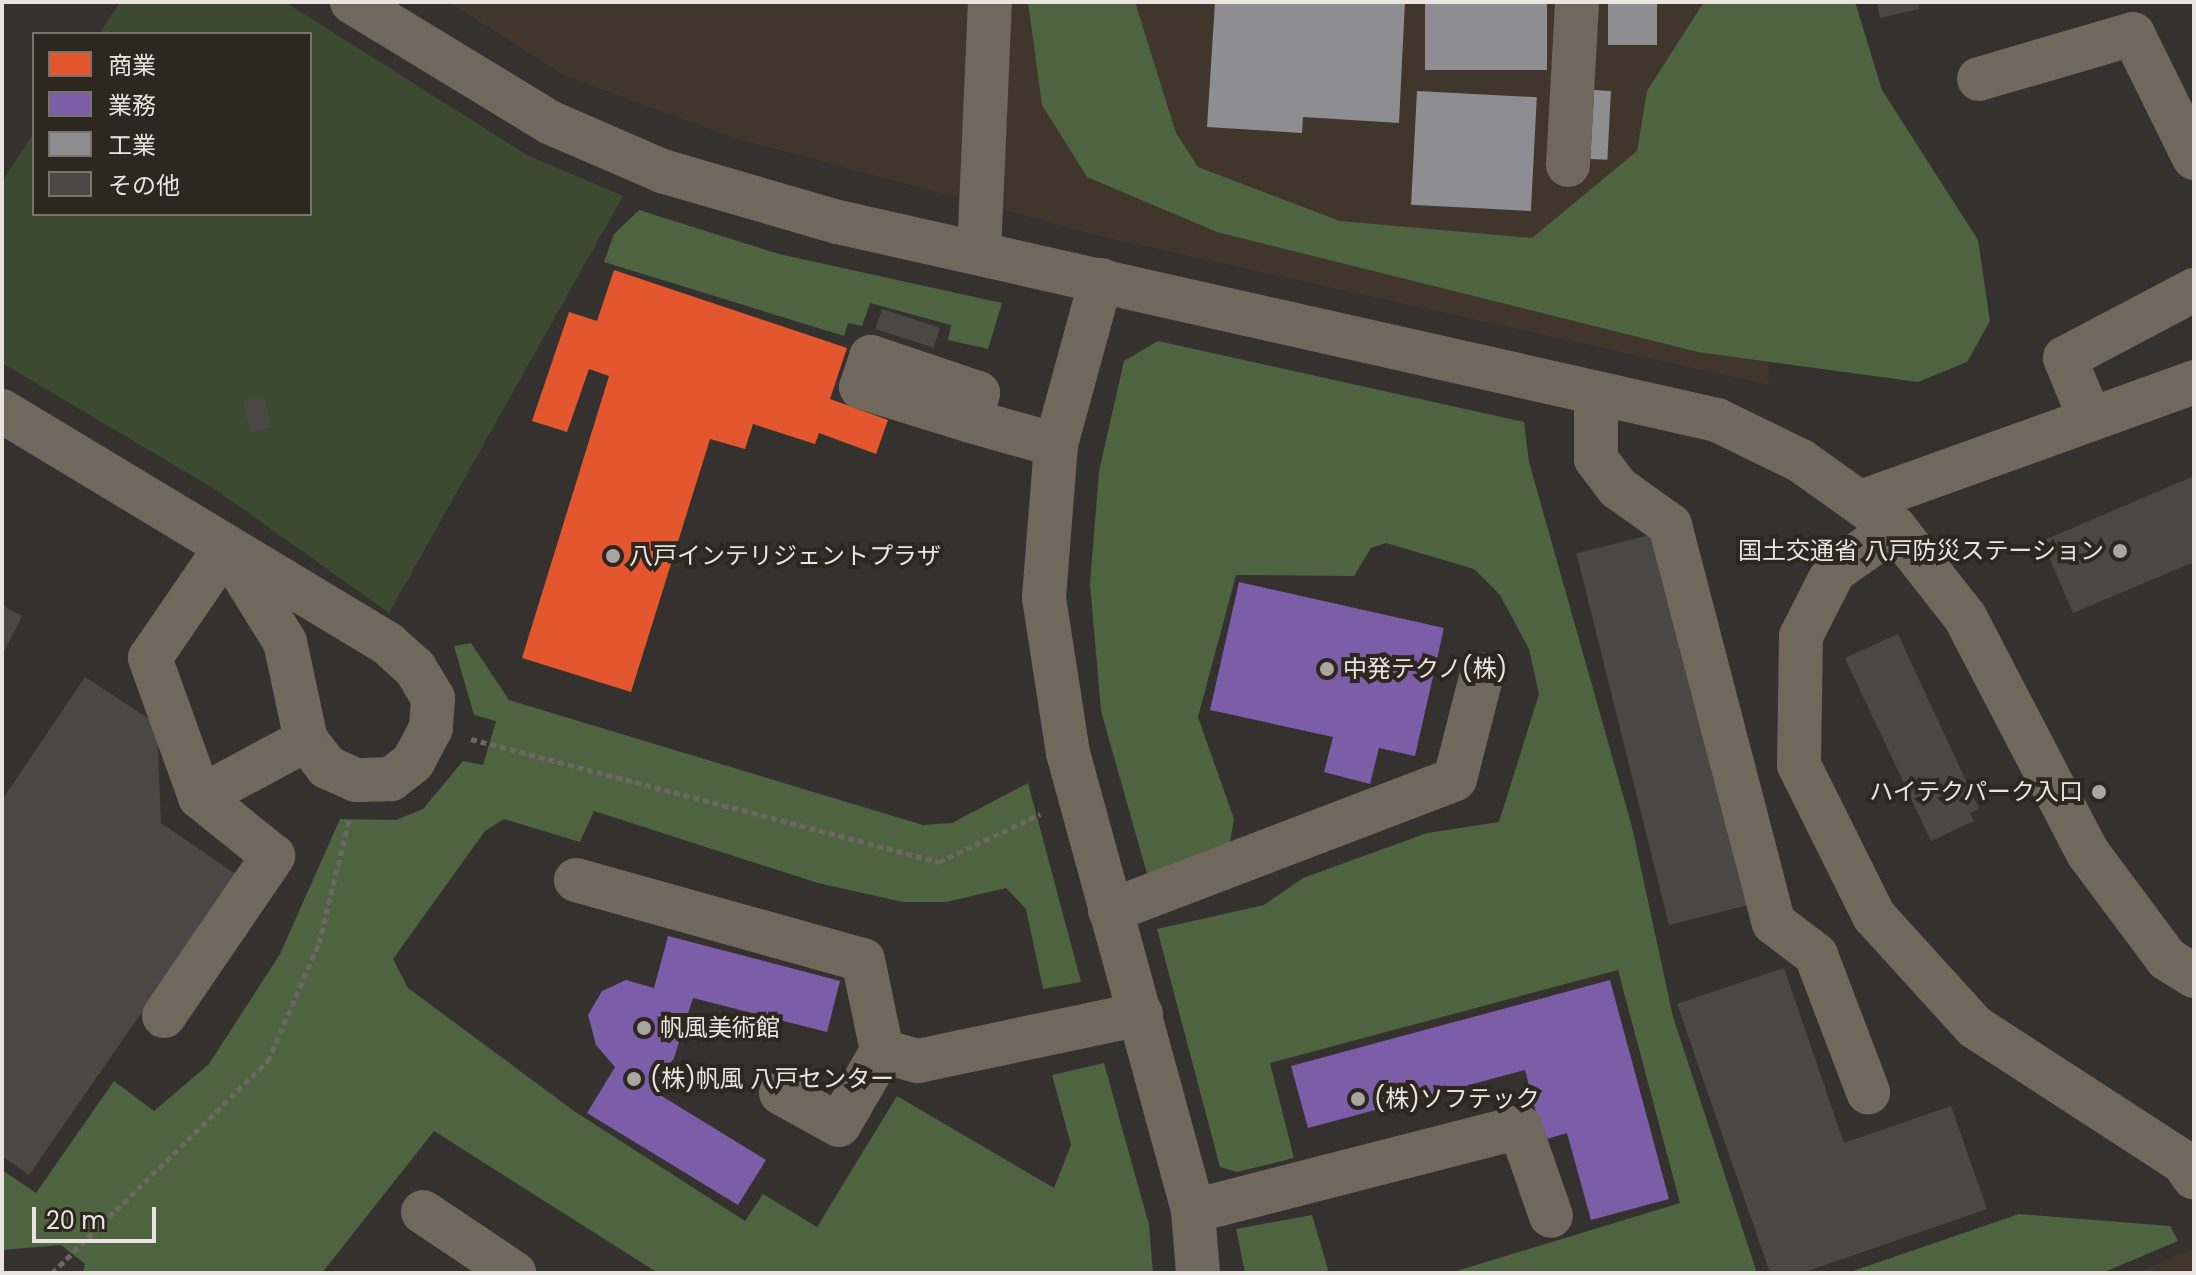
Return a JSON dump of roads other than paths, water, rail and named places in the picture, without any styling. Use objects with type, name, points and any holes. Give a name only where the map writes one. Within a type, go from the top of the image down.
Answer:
[{"type":"street","points":[[352,2],[549,122],[662,171],[979,253],[1717,420],[1880,514],[1965,617],[2088,853],[2167,959],[2194,976]]},
{"type":"street","points":[[979,253],[990,2]]},
{"type":"street","points":[[1568,165],[1577,2]]},
{"type":"street","points":[[1979,79],[2133,34],[2194,158]]},
{"type":"street","points":[[1101,280],[1056,445],[1044,598],[1068,753],[1193,1211],[1198,1273]]},
{"type":"street","points":[[2090,419],[2065,358],[2194,290]]},
{"type":"street","points":[[2194,382],[2090,419],[1880,514],[1834,571],[1801,636],[1799,765],[1874,916],[1975,1027],[2183,1162],[2194,1178]]},
{"type":"street","points":[[1596,393],[1596,459],[1618,488],[1670,525],[1774,923],[1816,955],[1868,1092]]},
{"type":"street","points":[[2,411],[388,644],[415,668],[433,698],[431,728],[413,762],[391,779],[342,773],[306,740],[285,642],[226,547]]},
{"type":"street","points":[[971,421],[1056,445]]},
{"type":"street","points":[[164,1016],[273,856],[200,797],[150,658],[226,547]]},
{"type":"street","points":[[1110,911],[1455,779],[1482,674]]},
{"type":"street","points":[[200,797],[306,740]]},
{"type":"street","points":[[576,880],[863,960],[882,1051],[839,1125],[781,1093]]},
{"type":"street","points":[[1816,955],[1874,916]]},
{"type":"street","points":[[882,1051],[918,1061],[1141,1014]]},
{"type":"street","points":[[1193,1211],[1520,1127],[1551,1216]]},
{"type":"street","points":[[423,1212],[514,1273]]},
{"type":"place","name":"国土交通省 八戸防災ステーション","points":[[2120,551]]},
{"type":"place","name":"八戸インテリジェントプラザ","points":[[613,556]]},
{"type":"place","name":"中発テクノ(株)","points":[[1327,669]]},
{"type":"place","name":"ハイテクパーク入口","points":[[2099,792]]},
{"type":"place","name":"帆風美術館","points":[[644,1028]]},
{"type":"place","name":"(株)帆風 八戸センター","points":[[634,1079]]},
{"type":"place","name":"(株)ソフテック","points":[[1358,1099]]}]
